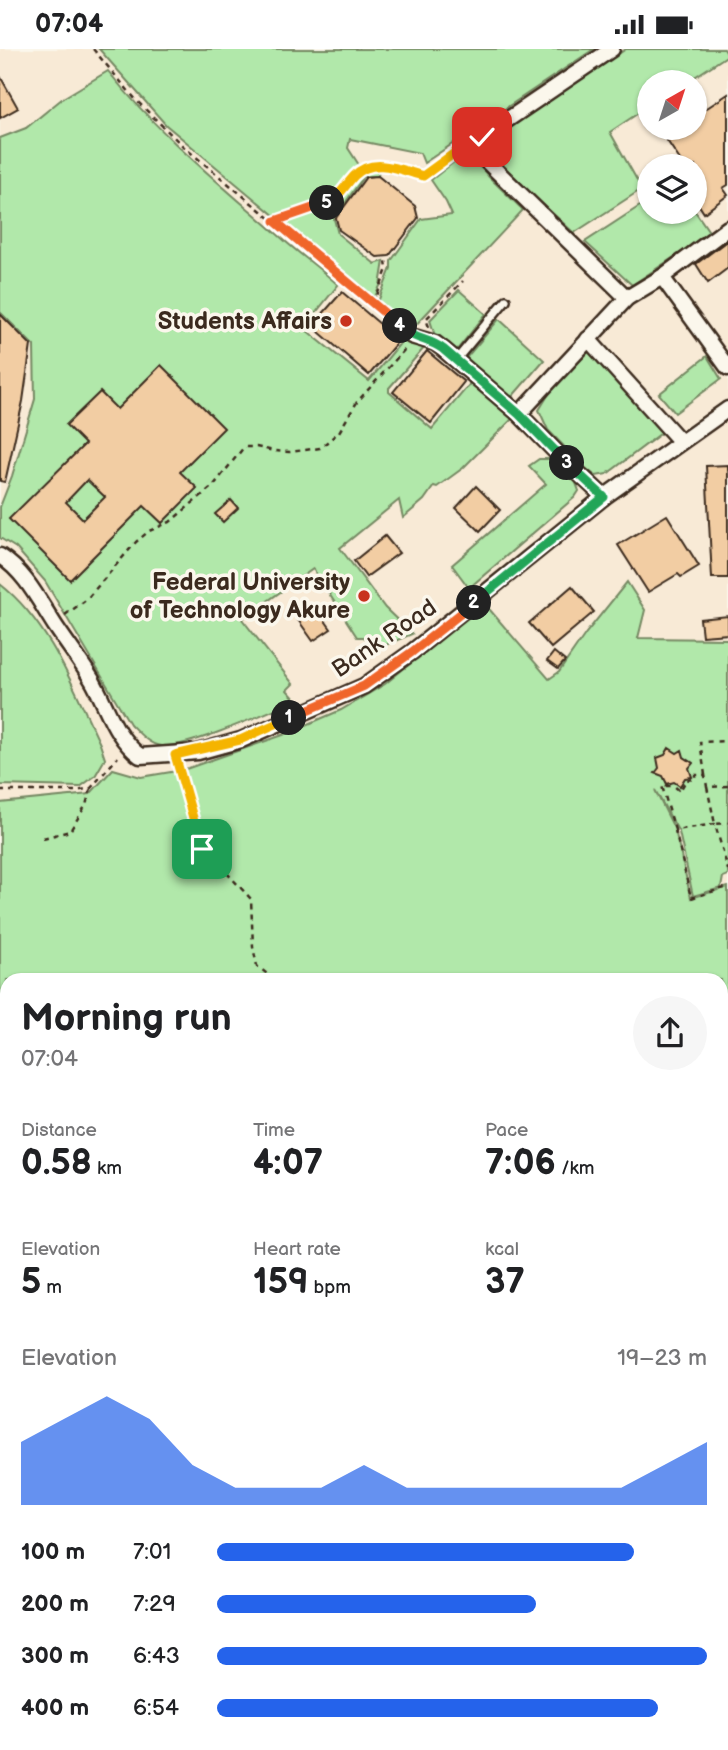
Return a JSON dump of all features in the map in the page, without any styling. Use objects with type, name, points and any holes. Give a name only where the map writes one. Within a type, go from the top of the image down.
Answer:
[{"type":"street","points":[[612,49],[470,145],[627,298]]},
{"type":"street","points":[[519,414],[627,298],[662,277],[728,228]]},
{"type":"street","points":[[662,277],[728,368]]},
{"type":"street","points":[[415,338],[435,343],[456,360],[519,414],[604,497]]},
{"type":"street","points":[[588,339],[681,442]]},
{"type":"street","name":"Bank Road","points":[[126,745],[140,756],[174,755],[240,740],[364,686],[412,652],[604,497],[728,409]]},
{"type":"street","points":[[0,556],[13,564],[31,587],[93,681],[126,745]]},
{"type":"lane","points":[[456,360],[506,300]]},
{"type":"path","points":[[53,623],[86,600],[136,541],[149,531],[170,522],[214,485],[244,447],[290,452],[320,448],[339,432],[356,402],[415,338],[184,148],[137,101],[93,49]]},
{"type":"path","points":[[275,221],[328,203],[341,194],[355,174],[368,166],[389,166],[423,176],[460,149],[470,145]]},
{"type":"path","points":[[374,305],[387,269],[386,261]]},
{"type":"path","points":[[435,343],[426,319],[463,281]]},
{"type":"path","points":[[728,741],[700,742],[715,824],[728,870]]},
{"type":"path","points":[[43,838],[69,831],[86,806],[91,789],[126,745]]},
{"type":"path","points":[[174,755],[206,859],[227,873],[251,899],[253,947],[257,966],[266,973]]},
{"type":"path","points":[[705,775],[695,775],[695,779],[686,780],[680,791],[674,786],[662,786],[691,898],[728,887]]},
{"type":"path","points":[[707,787],[728,786]]},
{"type":"path","points":[[0,791],[91,789]]},
{"type":"path","points":[[675,829],[728,823]]},
{"type":"shaded area","name":"Federal University of Technology Akure","points":[[0,49],[728,49],[728,973],[0,973]]},
{"type":"green space","points":[[99,49],[594,49],[424,163],[420,153],[350,139],[348,148],[361,168],[379,166],[378,176],[364,176],[334,219],[338,234],[375,264],[384,261],[380,286],[374,299],[166,125]]},
{"type":"green space","points":[[626,49],[724,49],[728,55],[705,70],[637,70],[637,114],[610,132],[637,180],[637,192],[574,233],[498,163],[485,144]]},
{"type":"green space","points":[[108,71],[148,117],[192,159],[338,285],[310,320],[306,330],[369,381],[406,336],[425,347],[389,388],[389,392],[432,429],[469,385],[469,378],[512,415],[511,420],[463,468],[437,487],[434,486],[424,500],[403,518],[399,500],[340,548],[385,608],[412,634],[381,647],[363,637],[357,637],[313,569],[242,619],[293,684],[287,690],[296,700],[228,729],[173,746],[152,743],[130,724],[45,581],[16,548],[0,538],[0,507],[35,399],[34,346],[0,312],[0,138],[26,128],[63,98]]},
{"type":"green space","points":[[468,151],[489,177],[523,210],[411,330],[378,302],[391,268],[391,261],[421,219],[452,215],[431,180]]},
{"type":"green space","points":[[637,208],[637,224],[704,224],[710,233],[632,285],[585,242]]},
{"type":"green space","points":[[459,290],[486,314],[457,350],[435,336],[430,320]]},
{"type":"green space","points":[[499,319],[544,360],[511,398],[466,358]]},
{"type":"green space","points":[[589,351],[664,431],[607,474],[596,476],[548,430],[539,410],[552,389]]},
{"type":"green space","points":[[707,356],[721,379],[675,413],[659,394]]},
{"type":"green space","points":[[539,459],[555,459],[574,478],[579,491],[469,588],[452,565],[546,484],[529,466]]},
{"type":"green space","points":[[627,582],[645,610],[638,638],[728,639],[728,875],[723,877],[721,888],[693,896],[679,832],[655,790],[675,830],[691,898],[728,887],[728,973],[0,973],[0,803],[90,794],[113,769],[141,777],[183,770],[283,735],[341,710],[385,684],[484,603],[549,679],[559,672]]},
{"type":"green space","points":[[0,584],[18,600],[47,637],[100,744],[105,759],[95,776],[80,787],[0,785]]},
{"type":"building","points":[[0,76],[18,108],[0,118]]},
{"type":"building","points":[[728,94],[728,185],[723,188],[728,195],[707,211],[707,154],[676,154],[667,140],[707,140],[707,108]]},
{"type":"building","points":[[378,176],[415,206],[418,218],[389,256],[377,257],[339,230],[336,218],[366,177]]},
{"type":"building","points":[[728,240],[728,268],[708,283],[696,264]]},
{"type":"building","points":[[342,292],[399,340],[369,375],[312,326]]},
{"type":"building","points":[[0,314],[31,345],[23,401],[5,482],[0,481]]},
{"type":"building","points":[[427,351],[464,382],[431,423],[393,392]]},
{"type":"building","points":[[161,365],[224,428],[180,472],[197,488],[162,523],[144,506],[70,580],[9,519],[85,444],[66,425],[100,392],[117,409]],"holes":[[[87,480],[105,497],[83,519],[66,502]]]},
{"type":"building","points":[[728,465],[728,578],[712,578],[706,466]]},
{"type":"building","points":[[476,486],[500,510],[480,531],[456,508]]},
{"type":"building","points":[[231,500],[238,508],[223,522],[215,514]]},
{"type":"building","points":[[667,515],[699,566],[681,577],[678,574],[648,592],[618,545]]},
{"type":"building","points":[[385,536],[399,553],[366,577],[354,561]]},
{"type":"building","points":[[572,586],[594,612],[551,648],[529,623]]},
{"type":"building","points":[[314,605],[331,629],[313,641],[296,617]]},
{"type":"building","points":[[728,616],[728,634],[702,636],[700,619]]},
{"type":"building","points":[[554,652],[565,661],[558,669],[547,661]]},
{"type":"building","points":[[669,748],[677,753],[682,750],[684,757],[693,763],[689,768],[692,777],[685,778],[680,786],[674,782],[667,784],[663,776],[655,773],[659,768],[657,758],[665,755]]},
{"type":"place","name":"Students Affairs","points":[[346,321]]},
{"type":"place","name":"Federal University of Technology Akure","points":[[364,596]]},
{"type":"route","points":[[202,849],[175,755],[198,752],[240,740],[364,686],[412,652],[604,497],[519,414],[443,349],[435,343],[411,336],[275,221],[328,203],[341,194],[355,174],[368,166],[389,166],[423,176],[460,149],[482,137]]}]
